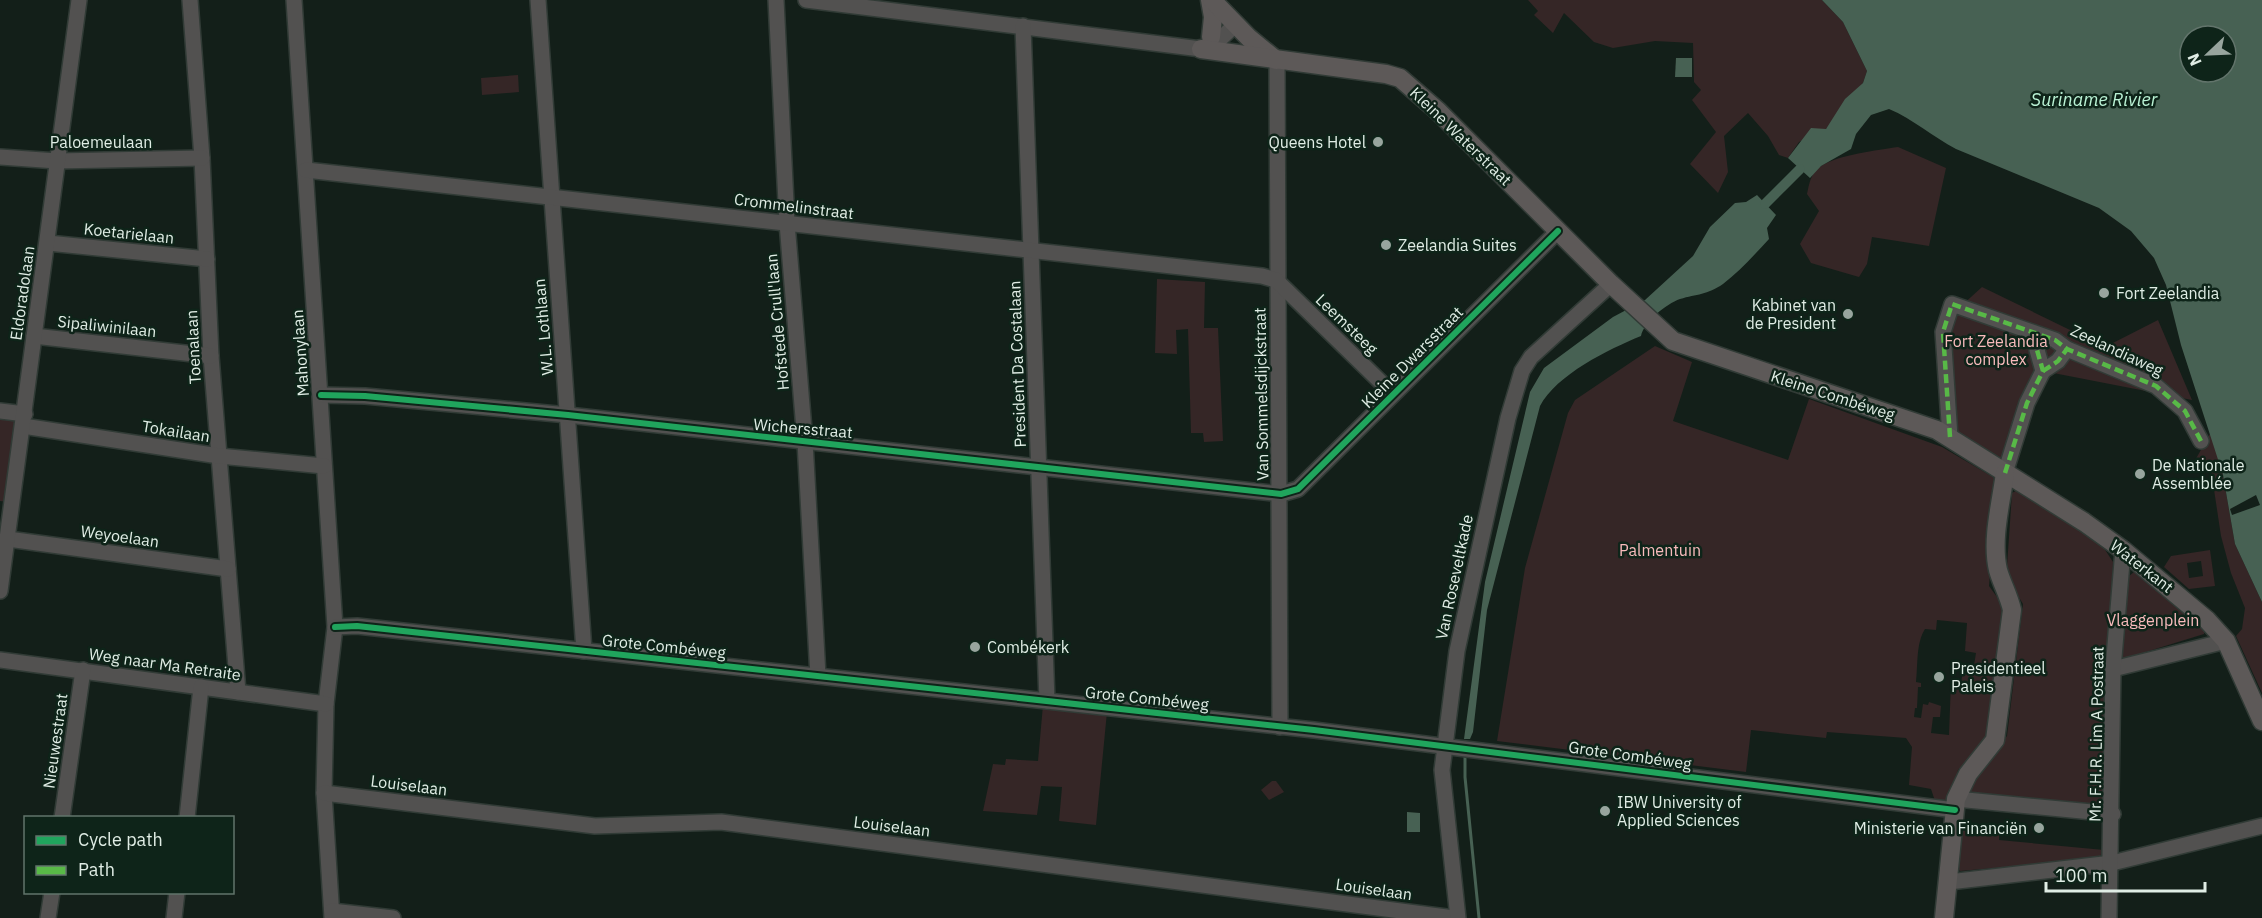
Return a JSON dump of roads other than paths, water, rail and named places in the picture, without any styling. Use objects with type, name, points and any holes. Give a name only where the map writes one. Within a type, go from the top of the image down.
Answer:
[{"type":"main road","points":[[1211,0],[1277,61]]},
{"type":"main road","points":[[1200,44],[1214,17],[1211,0]]},
{"type":"main road","name":"Kleine Waterstraat","points":[[1200,44],[1277,61],[1386,74],[1400,78],[1438,111],[1657,328]]},
{"type":"main road","name":"Kleine Combéweg","points":[[1657,328],[1685,347],[1883,411],[1950,437],[2005,473]]},
{"type":"main road","points":[[1944,918],[1956,805],[1968,774],[1995,740],[2012,610],[2009,595],[1998,572],[1996,555],[2005,473]]},
{"type":"main road","name":"Waterkant","points":[[2005,473],[2123,550],[2199,613],[2226,641],[2262,721]]},
{"type":"street","name":"Eldoradolaan","points":[[0,591],[79,0]]},
{"type":"street","name":"Toenalaan","points":[[190,0],[202,158],[211,356],[238,692]]},
{"type":"street","name":"Mahonylaan","points":[[294,0],[334,627],[326,704],[324,793],[332,914]]},
{"type":"street","name":"W.L. Lothlaan","points":[[538,0],[550,195],[585,651]]},
{"type":"street","name":"Hofstede Crull'laan","points":[[777,0],[787,223],[805,442],[818,676]]},
{"type":"street","points":[[806,0],[1200,44],[1217,42],[1232,21]]},
{"type":"street","name":"President Da Costalaan","points":[[1023,26],[1047,701]]},
{"type":"street","name":"Van Sommelsdijckstraat","points":[[1277,61],[1276,280],[1281,494],[1280,727]]},
{"type":"street","name":"Paloemeulaan","points":[[0,157],[57,161],[202,158]]},
{"type":"street","name":"Crommelinstraat","points":[[306,170],[550,195],[1030,252],[1262,276],[1276,280]]},
{"type":"street","name":"Kleine Dwarsstraat","points":[[1281,494],[1298,489],[1558,231]]},
{"type":"street","name":"Koetarielaan","points":[[48,243],[207,259]]},
{"type":"street","name":"Leemsteeg","points":[[1276,280],[1393,394]]},
{"type":"street","name":"Van Roseveltkade","points":[[1456,918],[1442,770],[1449,746],[1457,651],[1508,418],[1522,370],[1531,357],[1611,284]]},
{"type":"street","name":"Zeelandiaweg","points":[[1950,437],[1943,332],[1952,304],[2055,340],[2067,349],[2156,386],[2185,411],[2201,441]]},
{"type":"street","points":[[2039,335],[2037,350],[2043,371]]},
{"type":"street","name":"Sipaliwinilaan","points":[[34,336],[211,356]]},
{"type":"street","points":[[2005,473],[2026,403],[2043,371],[2058,361],[2067,349]]},
{"type":"street","name":"Wichersstraat","points":[[321,395],[365,396],[568,415],[1281,494]]},
{"type":"street","name":"Tokailaan","points":[[0,411],[24,420],[219,456],[324,466]]},
{"type":"street","name":"Weyoelaan","points":[[8,539],[228,568]]},
{"type":"street","name":"Mr. F.H.R. Lim A Postraat","points":[[2109,918],[2113,814],[2113,669],[2123,550]]},
{"type":"street","name":"Grote Combéweg","points":[[334,627],[357,626],[1047,701],[1956,805],[2113,814]]},
{"type":"street","points":[[2113,669],[2226,641]]},
{"type":"street","name":"Weg naar Ma Retraite","points":[[0,660],[326,704]]},
{"type":"street","name":"Nieuwestraat","points":[[62,816],[83,670]]},
{"type":"street","points":[[187,816],[201,687]]},
{"type":"street","name":"Louiselaan","points":[[324,793],[595,826],[721,822],[1456,918]]},
{"type":"street","points":[[1948,882],[2112,864],[2262,826]]},
{"type":"street","points":[[48,918],[52,894]]},
{"type":"street","points":[[174,918],[177,894]]},
{"type":"street","points":[[332,914],[393,918]]},
{"type":"water","name":"Suriname Rivier","points":[[1822,0],[2262,0],[2262,602],[2235,544],[2223,475],[2181,345],[2166,285],[2154,258],[2131,231],[2099,208],[1956,149],[1889,109],[1871,115],[1856,134],[1851,149],[1821,166],[1810,178],[1788,158],[1811,128],[1826,129],[1845,99],[1863,83],[1867,71],[1843,22]]},
{"type":"water","points":[[1676,58],[1692,58],[1692,77],[1675,77]]},
{"type":"water","points":[[1757,195],[1776,215],[1767,228],[1769,239],[1741,268],[1717,288],[1668,305],[1651,319],[1641,336],[1584,364],[1558,384],[1540,406],[1487,610],[1473,732],[1470,739],[1464,739],[1485,582],[1530,392],[1544,368],[1613,317],[1645,300],[1693,256],[1710,227],[1735,203],[1746,202]]},
{"type":"water","points":[[1407,812],[1420,813],[1420,832],[1407,832]]},
{"type":"waterway","points":[[1765,204],[1800,169]]},
{"type":"waterway","points":[[1465,753],[1465,777],[1479,918]]},
{"type":"place","name":"Queens Hotel","points":[[1378,142]]},
{"type":"place","name":"Zeelandia Suites","points":[[1386,245]]},
{"type":"place","name":"Fort Zeelandia","points":[[2104,293]]},
{"type":"place","name":"Kabinet van de President","points":[[1848,314]]},
{"type":"place","name":"De Nationale Assemblée","points":[[2140,474]]},
{"type":"place","name":"Combékerk","points":[[975,647]]},
{"type":"place","name":"Presidentieel Paleis","points":[[1939,677]]},
{"type":"place","name":"IBW University of Applied Sciences","points":[[1605,811]]},
{"type":"place","name":"Ministerie van Financiën","points":[[2039,828]]},
{"type":"park label","name":"Fort Zeelandia complex","points":[[1996,350]]},
{"type":"park label","name":"Palmentuin","points":[[1660,550]]},
{"type":"park label","name":"Vlaggenplein","points":[[2153,620]]}]
